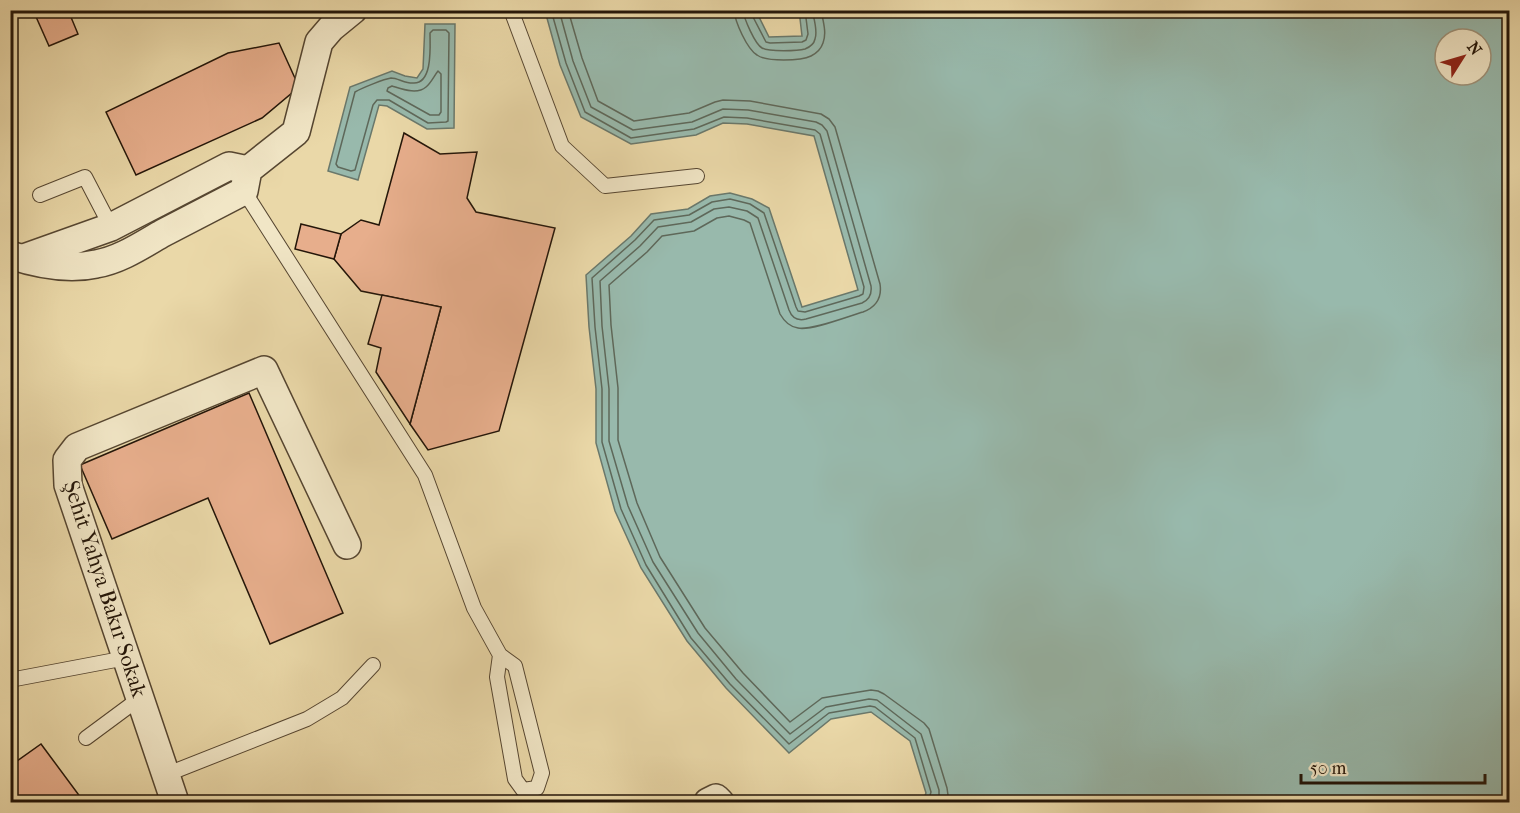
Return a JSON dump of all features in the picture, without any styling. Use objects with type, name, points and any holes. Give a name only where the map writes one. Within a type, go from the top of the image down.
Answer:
[{"type":"street","points":[[16,257],[79,267],[98,264],[122,256],[246,181],[296,132],[319,42],[331,28],[353,10]]},
{"type":"street","points":[[16,257],[111,227],[229,166],[246,181]]},
{"type":"street","name":"Şehit Yahya Bakır Sokak","points":[[175,802],[68,485],[67,460],[77,447],[264,370],[347,545]]},
{"type":"street","points":[[708,802],[716,798],[720,802]]},
{"type":"lane","points":[[511,10],[562,146],[605,186],[697,176]]},
{"type":"lane","points":[[40,195],[85,177],[111,227]]},
{"type":"lane","points":[[246,181],[425,475],[474,608],[500,655],[516,666],[542,774],[537,788],[523,790],[515,779],[497,677],[500,655]]},
{"type":"lane","points":[[10,680],[126,658]]},
{"type":"lane","points":[[165,775],[307,719],[342,698],[373,665]]},
{"type":"lane","points":[[86,738],[140,698]]},
{"type":"water","points":[[799,10],[1509,11],[1509,802],[922,802],[926,793],[910,741],[871,712],[831,719],[789,753],[726,688],[687,641],[641,568],[615,511],[596,443],[596,389],[586,275],[631,236],[651,214],[688,209],[710,196],[730,193],[752,199],[769,208],[802,307],[858,290],[814,136],[747,124],[723,123],[696,135],[631,144],[581,117],[560,65],[545,11],[756,11],[769,37],[802,36]]},
{"type":"water","points":[[425,24],[455,24],[454,128],[427,129],[387,106],[379,105],[358,180],[328,171],[350,87],[392,71],[417,78],[423,69]]},
{"type":"building","points":[[33,10],[68,10],[78,34],[49,46]]},
{"type":"building","points":[[279,43],[299,87],[262,118],[136,175],[106,112],[228,53]]},
{"type":"building","points":[[404,133],[440,154],[477,152],[467,198],[476,212],[555,228],[499,431],[428,450],[410,424],[441,307],[361,291],[334,259],[341,234],[361,220],[379,225]]},
{"type":"building","points":[[301,224],[341,234],[334,259],[295,249]]},
{"type":"building","points":[[382,295],[441,307],[410,424],[376,372],[381,348],[368,344]]},
{"type":"building","points":[[249,393],[343,613],[270,644],[208,498],[112,539],[80,465]]},
{"type":"building","points":[[41,744],[84,802],[10,802],[10,766]]}]
